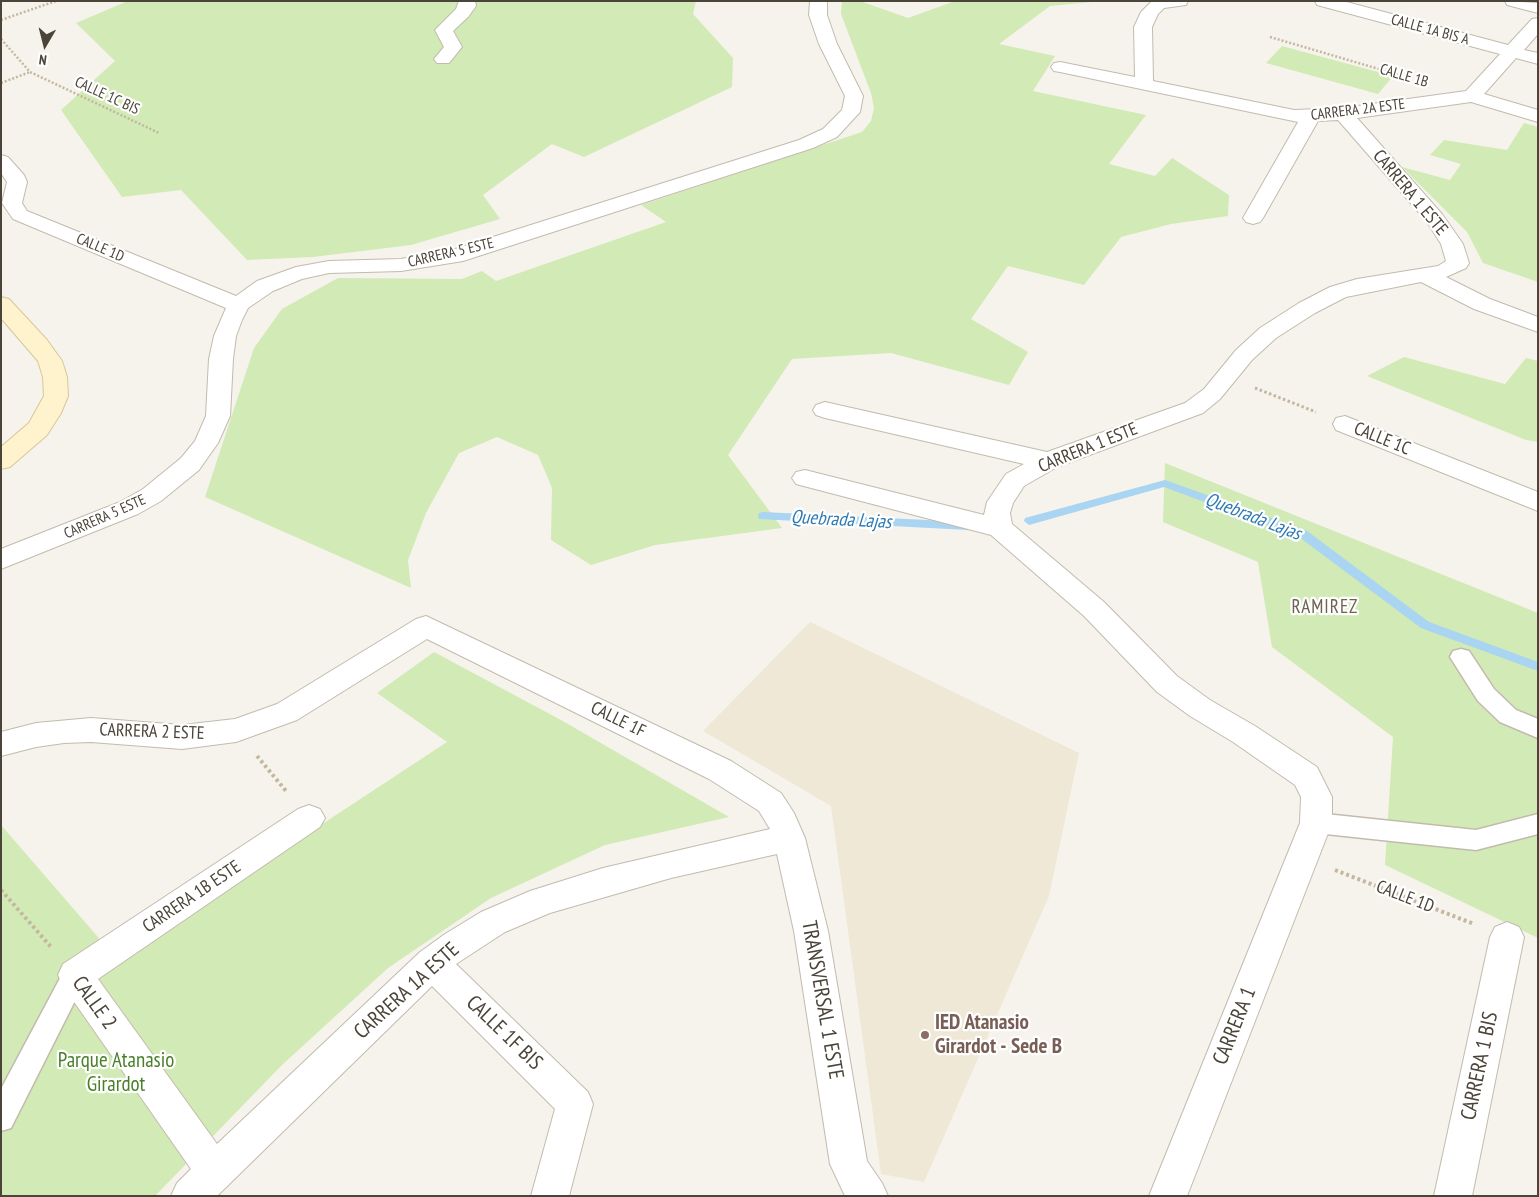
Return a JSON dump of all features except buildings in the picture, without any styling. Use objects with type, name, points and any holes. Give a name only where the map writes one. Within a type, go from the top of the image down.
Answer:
[{"type":"street","points":[[443,59],[453,48],[444,30],[462,13],[467,6],[466,1]]},
{"type":"street","name":"CARRERA 5 ESTE","points":[[1,560],[129,508],[152,495],[190,464],[206,443],[218,416],[225,336],[239,305],[251,294],[265,286],[296,274],[329,267],[401,265],[455,256],[819,139],[839,126],[851,112],[854,96],[828,44],[818,15],[819,1]]},
{"type":"street","points":[[1144,84],[1143,27],[1150,12],[1159,4],[1180,1]]},
{"type":"street","name":"CALLE 1A BIS A","points":[[1323,1],[1538,59]]},
{"type":"street","points":[[1513,1],[1538,8]]},
{"type":"street","points":[[1538,23],[1472,96],[1538,116]]},
{"type":"street","name":"CARRERA 2A ESTE","points":[[1060,66],[1294,116],[1343,114],[1472,96]]},
{"type":"street","name":"CARRERA 1 ESTE","points":[[1000,528],[997,513],[1000,502],[1015,480],[1048,461],[1194,408],[1212,394],[1244,355],[1268,333],[1338,292],[1371,283],[1444,271],[1458,263],[1452,244],[1434,218],[1343,114]]},
{"type":"street","points":[[1254,218],[1311,116]]},
{"type":"street","name":"CALLE 1D","points":[[1,161],[14,175],[17,182],[12,203],[20,215],[239,305]]},
{"type":"street","points":[[1423,274],[1482,304],[1538,325]]},
{"type":"street","points":[[1,304],[39,345],[50,361],[55,377],[56,396],[49,413],[38,429],[23,444],[1,461]]},
{"type":"street","points":[[825,410],[1048,461]]},
{"type":"street","name":"CALLE 1C","points":[[1345,424],[1538,502]]},
{"type":"street","points":[[805,478],[1000,528],[1094,609],[1167,684],[1200,708],[1244,734],[1306,776],[1317,796],[1316,823],[1303,857]]},
{"type":"street","name":"CARRERA 2 ESTE","points":[[1,744],[36,734],[64,731],[91,730],[182,737],[236,730],[287,712],[426,626]]},
{"type":"street","name":"CALLE 1F","points":[[426,626],[720,770],[770,802],[783,822],[789,838]]},
{"type":"street","name":"CARRERA 1B ESTE","points":[[76,975],[309,818]]},
{"type":"street","name":"CARRERA 1A ESTE","points":[[190,1196],[432,963],[457,944],[493,922],[542,901],[651,869],[789,838]]},
{"type":"street","name":"TRANSVERSAL 1 ESTE","points":[[789,838],[811,930],[849,1164],[858,1182],[870,1196]]},
{"type":"street","name":"CARRERA 1","points":[[1168,1196],[1303,857]]},
{"type":"street","name":"CARRERA 1 BIS","points":[[1453,1196],[1507,937]]},
{"type":"street","name":"CALLE 1F BIS","points":[[432,963],[575,1104],[550,1196]]},
{"type":"street","name":"CALLE 2","points":[[76,975],[214,1171]]},
{"type":"lane","points":[[1461,657],[1486,695],[1508,716],[1538,729]]},
{"type":"lane","points":[[1316,823],[1476,840],[1538,824]]},
{"type":"lane","points":[[1,1118],[76,975]]},
{"type":"path","points":[[1,20],[56,1]]},
{"type":"path","name":"CALLE 1B","points":[[1270,37],[1407,78]]},
{"type":"path","name":"CALLE 1C BIS","points":[[1,38],[30,72],[159,133]]},
{"type":"path","points":[[1,83],[30,72]]},
{"type":"path","name":"CALLE 1C","points":[[1226,376],[1345,424]]},
{"type":"path","points":[[236,730],[309,818]]},
{"type":"path","name":"CALLE 1D","points":[[1303,857],[1507,937]]},
{"type":"path","name":"CALLE 2","points":[[1,890],[76,975]]},
{"type":"shaded area","name":"IED Atanasio Girardot - Sede B","points":[[810,622],[1079,753],[1049,896],[924,1182],[881,1174],[831,806],[703,731]]},
{"type":"green space","points":[[128,1],[696,1],[693,14],[733,58],[732,87],[584,157],[552,144],[483,195],[500,219],[411,245],[313,257],[247,260],[181,190],[122,197],[61,110],[115,61],[76,23]]},
{"type":"green space","points":[[842,1],[860,1],[908,18],[955,1],[1102,1],[1050,6],[999,44],[1055,56],[1033,91],[1146,115],[1109,164],[1155,176],[1172,158],[1229,195],[1228,216],[1171,224],[1121,237],[1084,285],[1008,266],[971,319],[1028,352],[1009,385],[891,353],[792,359],[728,455],[782,528],[655,545],[591,565],[551,540],[552,488],[538,455],[497,437],[459,453],[426,513],[408,560],[411,588],[205,497],[254,348],[282,309],[338,278],[462,279],[482,271],[496,281],[666,222],[641,205],[862,132],[871,121],[874,108],[871,93],[841,14]]},
{"type":"green space","points":[[1282,46],[1393,76],[1378,94],[1266,63]]},
{"type":"green space","points":[[1524,123],[1538,127],[1538,282],[1483,263],[1467,232],[1402,167],[1450,180],[1461,164],[1430,155],[1444,140],[1507,150]]},
{"type":"green space","points":[[1404,357],[1505,384],[1526,358],[1538,361],[1538,442],[1526,440],[1367,376]]},
{"type":"green space","points":[[1165,463],[1538,613],[1538,938],[1385,865],[1393,737],[1272,647],[1258,562],[1163,522]]},
{"type":"green space","name":"Parque Atanasio Girardot","points":[[434,652],[561,720],[729,817],[605,845],[491,898],[388,968],[282,1065],[155,1196],[1,1196],[1,825],[117,959],[447,742],[377,693]]},
{"type":"waterway","name":"Quebrada Lajas","points":[[1029,521],[1165,483],[1303,534],[1425,625],[1538,667]]},
{"type":"waterway","name":"Quebrada Lajas","points":[[763,516],[968,526]]},
{"type":"place","name":"IED Atanasio Girardot - Sede B","points":[[925,1035]]},
{"type":"district","name":"RAMIREZ","points":[[1325,608]]}]
